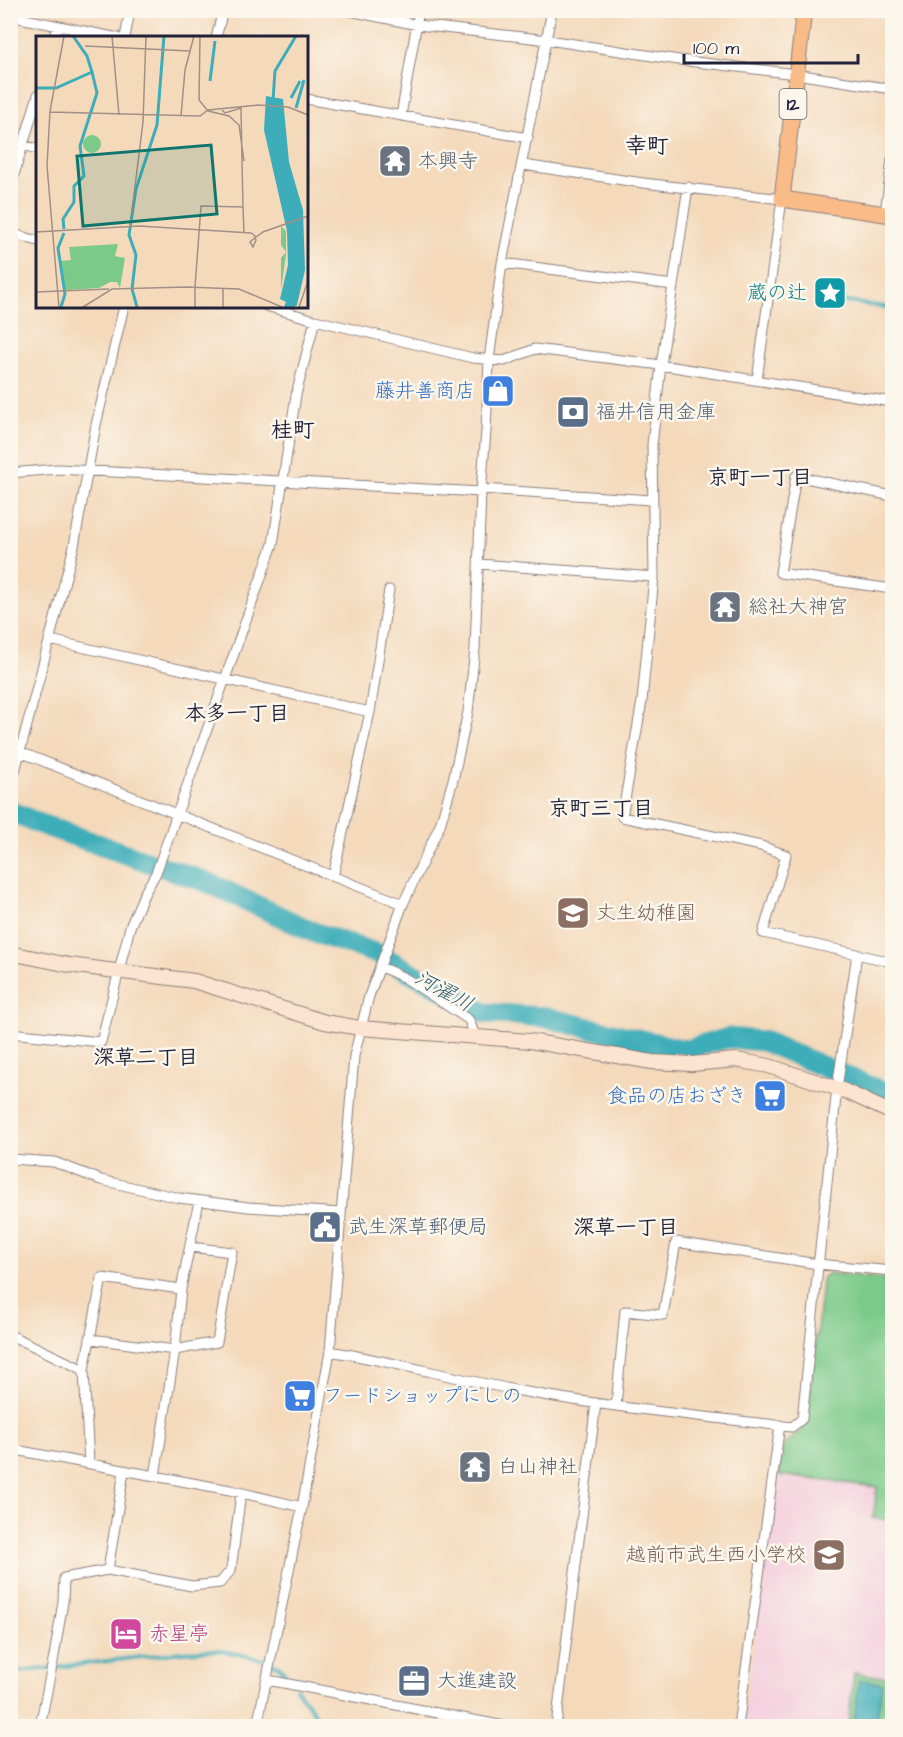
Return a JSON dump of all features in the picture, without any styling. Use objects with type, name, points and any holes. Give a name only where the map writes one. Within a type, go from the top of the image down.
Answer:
[{"type":"main road","name":"12","points":[[782,199],[804,10]]},
{"type":"main road","points":[[782,199],[889,214]]},
{"type":"street","points":[[125,36],[130,10]]},
{"type":"street","points":[[216,36],[223,10]]},
{"type":"street","points":[[401,116],[419,10]]},
{"type":"street","points":[[257,1726],[302,1507],[330,1351],[354,1056],[360,1028],[403,904],[440,825],[458,759],[472,680],[489,360],[502,263],[548,40],[552,10]]},
{"type":"street","points":[[349,11],[418,25],[548,40],[892,89]]},
{"type":"street","points":[[10,16],[108,36]]},
{"type":"street","points":[[54,36],[57,26]]},
{"type":"street","points":[[308,99],[528,138]]},
{"type":"street","points":[[10,188],[36,102]]},
{"type":"street","points":[[10,142],[36,148]]},
{"type":"street","points":[[889,214],[892,159]]},
{"type":"street","points":[[523,165],[782,199],[757,380]]},
{"type":"street","points":[[688,187],[661,365],[652,445],[654,577],[643,690],[622,817],[761,846],[786,855],[763,933],[892,962]]},
{"type":"street","points":[[10,234],[36,240]]},
{"type":"street","points":[[502,263],[673,285]]},
{"type":"street","points":[[10,790],[81,515],[87,470],[105,378],[123,308]]},
{"type":"street","points":[[273,308],[412,345],[489,360],[504,361],[535,349],[661,365],[892,402]]},
{"type":"street","points":[[10,1033],[101,1042],[130,927],[156,873],[273,544],[296,395],[315,320]]},
{"type":"street","points":[[10,473],[58,469],[87,470],[652,500]]},
{"type":"street","points":[[892,496],[796,476],[780,573],[892,589]]},
{"type":"street","points":[[479,564],[654,577]]},
{"type":"street","points":[[333,877],[370,712],[389,590]]},
{"type":"street","points":[[50,640],[370,712]]},
{"type":"street","points":[[20,753],[403,904]]},
{"type":"street","points":[[10,953],[69,965],[194,981],[325,1022],[360,1028],[530,1041],[652,1062],[692,1064],[736,1060],[769,1066],[837,1088],[892,1113]]},
{"type":"street","points":[[330,1351],[383,1360],[521,1391],[616,1406],[792,1427],[802,1419],[837,1088],[857,954]]},
{"type":"street","points":[[381,967],[405,978],[469,1020],[475,1036]]},
{"type":"street","points":[[10,1159],[54,1162],[101,1180],[180,1198],[259,1208],[341,1213]]},
{"type":"street","points":[[155,1476],[175,1350],[181,1289],[200,1201]]},
{"type":"street","points":[[616,1406],[625,1311],[663,1315],[676,1242],[818,1264],[892,1271]]},
{"type":"street","points":[[91,1339],[175,1350],[217,1342],[232,1252],[190,1247]]},
{"type":"street","points":[[89,1464],[84,1370],[102,1278],[181,1289]]},
{"type":"street","points":[[10,1335],[84,1370]]},
{"type":"street","points":[[556,1726],[596,1403]]},
{"type":"street","points":[[738,1726],[780,1425]]},
{"type":"street","points":[[10,1449],[241,1493],[302,1507]]},
{"type":"street","points":[[108,1570],[124,1471]]},
{"type":"street","points":[[40,1726],[63,1602],[64,1578],[108,1570],[192,1586],[220,1583],[231,1570],[241,1493]]},
{"type":"street","points":[[268,1680],[504,1726]]},
{"type":"shaded area","name":"越前市武生西小学校","points":[[828,1272],[892,1280],[892,1726],[762,1726],[743,1723],[781,1446],[806,1424],[821,1277]]},
{"type":"green space","points":[[829,1273],[892,1280],[892,1520],[873,1518],[877,1487],[779,1475],[783,1447],[807,1424],[822,1278]]},
{"type":"green space","points":[[854,1673],[892,1678],[892,1726],[848,1726]]},
{"type":"water","points":[[859,1680],[882,1683],[876,1726],[854,1723]]},
{"type":"waterway","points":[[833,300],[892,308]]},
{"type":"waterway","name":"河濯川","points":[[10,811],[40,824],[209,883],[313,932],[378,954],[484,1013],[543,1017],[685,1050],[728,1038],[763,1041],[892,1096]]},
{"type":"waterway","points":[[10,1673],[182,1652],[218,1650],[266,1660],[279,1666],[292,1682]]},
{"type":"waterway","points":[[296,1688],[324,1726]]},
{"type":"place","name":"本興寺","points":[[395,161]]},
{"type":"place","name":"蔵の辻","points":[[830,293]]},
{"type":"place","name":"藤井善商店","points":[[498,391]]},
{"type":"place","name":"福井信用金庫","points":[[573,412]]},
{"type":"place","name":"総社大神宮","points":[[725,607]]},
{"type":"place","name":"丈生幼稚園","points":[[573,913]]},
{"type":"place","name":"食品の店おざき","points":[[770,1096]]},
{"type":"place","name":"武生深草郵便局","points":[[325,1227]]},
{"type":"place","name":"フードショップにしの","points":[[300,1396]]},
{"type":"place","name":"白山神社","points":[[475,1467]]},
{"type":"place","name":"越前市武生西小学校","points":[[829,1555]]},
{"type":"place","name":"赤星亭","points":[[126,1634]]},
{"type":"place","name":"大進建設","points":[[414,1681]]},
{"type":"district","name":"幸町","points":[[647,146]]},
{"type":"district","name":"桂町","points":[[293,430]]},
{"type":"district","name":"京町一丁目","points":[[760,477]]},
{"type":"district","name":"本多一丁目","points":[[237,713]]},
{"type":"district","name":"京町三丁目","points":[[601,808]]},
{"type":"district","name":"深草二丁目","points":[[146,1057]]},
{"type":"district","name":"深草一丁目","points":[[626,1227]]}]
